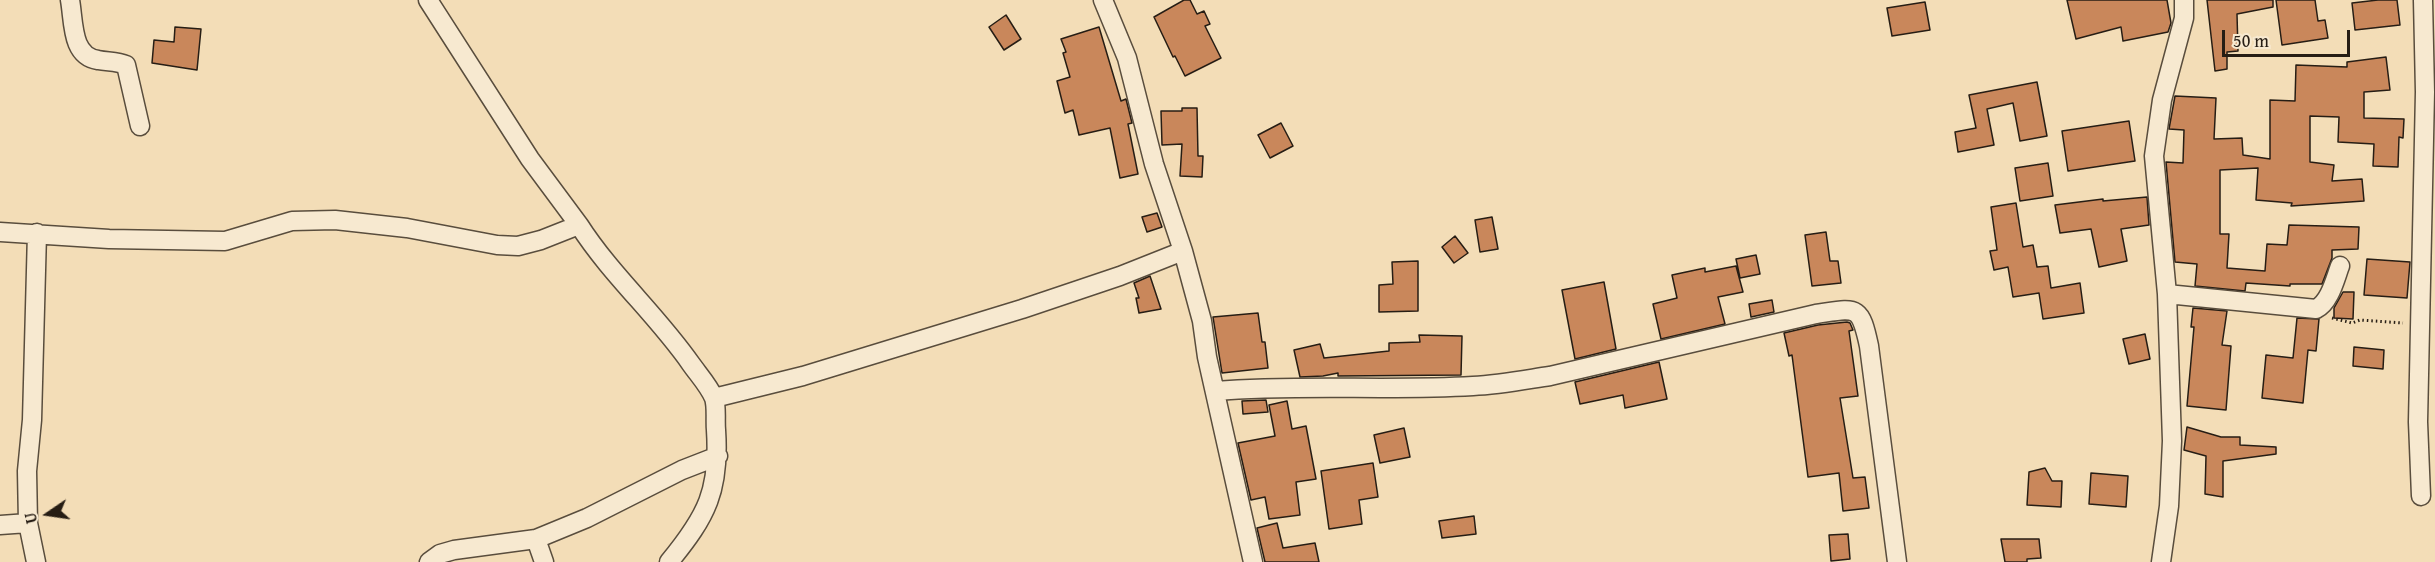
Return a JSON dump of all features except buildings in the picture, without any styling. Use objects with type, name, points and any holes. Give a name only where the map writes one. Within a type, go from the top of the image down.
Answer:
[{"type":"street","points":[[70,0],[78,46],[82,54],[98,60],[126,65],[140,126]]},
{"type":"street","points":[[428,0],[530,159],[591,244],[673,340],[714,398],[718,456],[716,482],[710,500],[691,536],[669,562]]},
{"type":"street","points":[[1102,0],[1127,58],[1154,164],[1183,252],[1202,321],[1253,562]]},
{"type":"street","points":[[2160,562],[2172,469],[2167,294],[2154,156],[2162,100],[2184,18],[2184,0]]},
{"type":"street","points":[[2421,496],[2418,422],[2425,92],[2422,0]]},
{"type":"street","points":[[0,232],[109,239],[225,241],[292,221],[335,220],[407,228],[497,245],[518,246],[542,240],[579,225]]},
{"type":"street","points":[[36,562],[28,523],[27,471],[32,420],[37,233]]},
{"type":"street","points":[[714,398],[803,376],[1022,309],[1183,252]]},
{"type":"street","points":[[2167,294],[2317,308],[2327,298],[2340,266]]},
{"type":"street","points":[[1216,391],[1272,387],[1455,387],[1511,382],[1550,376],[1816,314],[1853,311],[1860,315],[1864,323],[1869,346],[1897,562]]},
{"type":"street","points":[[429,562],[440,554],[454,550],[536,539],[595,514],[682,470],[718,456]]},
{"type":"street","points":[[0,525],[28,523]]},
{"type":"street","points":[[536,539],[543,562]]},
{"type":"path","points":[[2317,308],[2319,312],[2330,315],[2334,321],[2352,323],[2360,320],[2398,323]]}]
